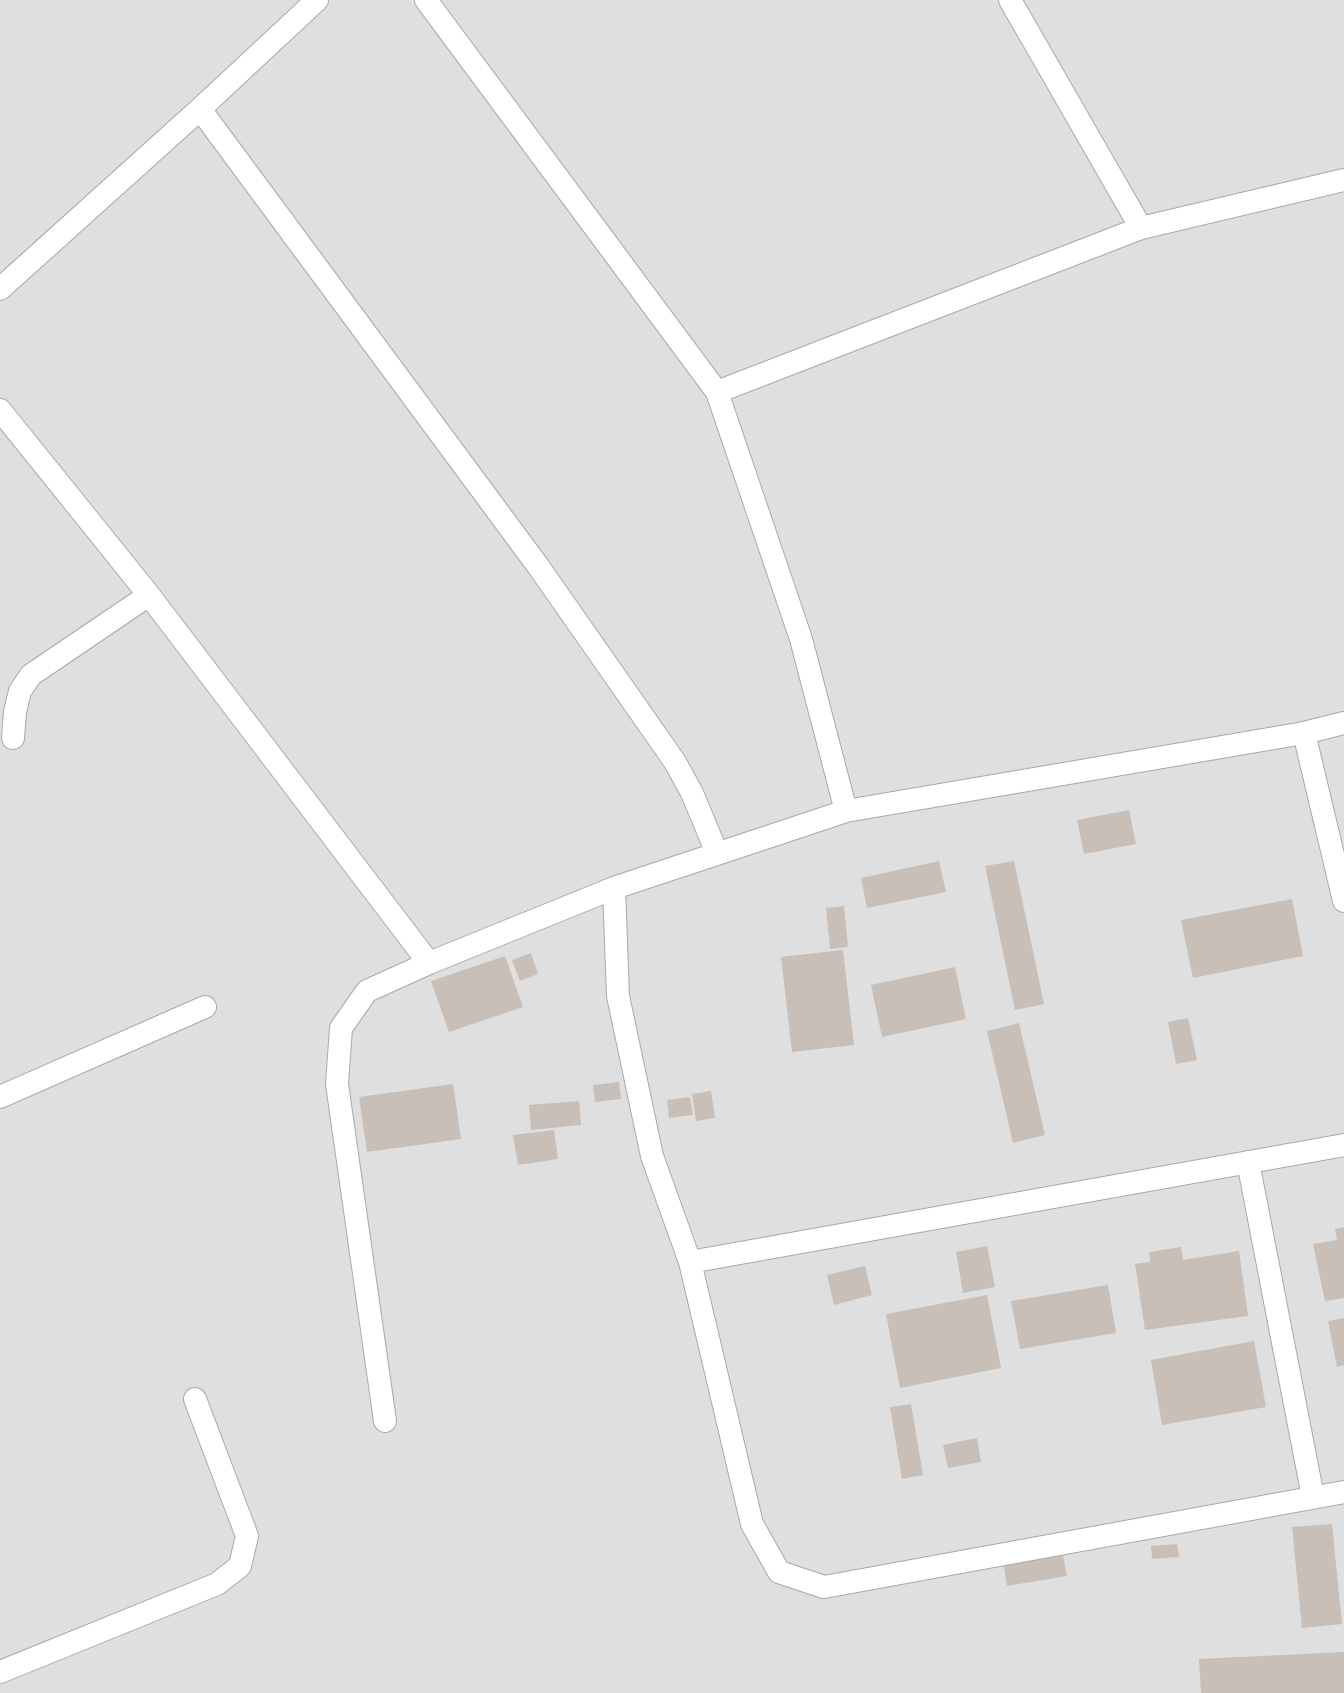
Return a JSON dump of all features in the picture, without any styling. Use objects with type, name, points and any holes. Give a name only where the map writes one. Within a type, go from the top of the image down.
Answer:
[{"type":"street","points":[[0,289],[200,109],[317,0]]},
{"type":"street","points":[[426,0],[717,392],[801,640],[846,811]]},
{"type":"street","points":[[1010,0],[1141,228]]},
{"type":"street","points":[[200,109],[538,566],[675,762],[692,793],[717,853]]},
{"type":"street","points":[[717,392],[1141,228],[1344,180]]},
{"type":"street","points":[[0,410],[149,595],[429,963]]},
{"type":"street","points":[[14,738],[15,712],[20,691],[31,675],[149,595]]},
{"type":"street","points":[[385,1421],[337,1084],[341,1028],[367,991],[429,963],[614,888],[846,811],[1304,733],[1344,723]]},
{"type":"street","points":[[1304,733],[1344,901]]},
{"type":"street","points":[[614,888],[620,1004],[652,1156],[690,1262],[752,1524],[779,1572],[824,1587],[1344,1492]]},
{"type":"street","points":[[0,1097],[205,1007]]},
{"type":"street","points":[[690,1262],[1344,1145]]},
{"type":"street","points":[[1248,1162],[1313,1498]]},
{"type":"street","points":[[0,1672],[218,1584],[240,1566],[247,1536],[195,1399]]},
{"type":"shaded area","points":[[0,0],[1344,0],[1344,1693],[0,1693]]},
{"type":"building","points":[[1129,810],[1136,844],[1084,854],[1077,820]]},
{"type":"building","points":[[939,861],[946,892],[867,908],[861,878]]},
{"type":"building","points":[[1014,861],[1044,1004],[1015,1010],[985,866]]},
{"type":"building","points":[[1292,899],[1303,956],[1193,978],[1181,920]]},
{"type":"building","points":[[844,906],[848,947],[830,949],[826,908]]},
{"type":"building","points":[[843,950],[854,1045],[792,1052],[781,957]]},
{"type":"building","points":[[531,953],[538,974],[520,981],[512,960]]},
{"type":"building","points":[[505,956],[523,1007],[449,1032],[431,981]]},
{"type":"building","points":[[955,967],[966,1019],[882,1037],[871,985]]},
{"type":"building","points":[[1188,1018],[1197,1060],[1176,1064],[1168,1022]]},
{"type":"building","points":[[1019,1023],[1045,1135],[1013,1143],[987,1031]]},
{"type":"building","points":[[619,1082],[621,1099],[595,1102],[593,1085]]},
{"type":"building","points":[[453,1084],[461,1139],[367,1152],[359,1097]]},
{"type":"building","points":[[711,1091],[715,1118],[696,1121],[692,1094]]},
{"type":"building","points":[[690,1097],[693,1115],[669,1118],[667,1100]]},
{"type":"building","points":[[579,1101],[581,1125],[531,1130],[529,1105]]},
{"type":"building","points":[[554,1130],[558,1159],[518,1165],[513,1135]]},
{"type":"building","points":[[1344,1227],[1344,1298],[1325,1301],[1313,1244],[1337,1240],[1335,1229]]},
{"type":"building","points":[[987,1246],[995,1287],[963,1293],[956,1252]]},
{"type":"building","points":[[1181,1247],[1183,1260],[1239,1251],[1248,1316],[1145,1330],[1135,1264],[1150,1262],[1149,1252]]},
{"type":"building","points":[[865,1266],[872,1295],[834,1305],[827,1275]]},
{"type":"building","points":[[1108,1285],[1116,1333],[1020,1349],[1011,1301]]},
{"type":"building","points":[[987,1295],[1001,1368],[900,1388],[886,1314]]},
{"type":"building","points":[[1344,1318],[1344,1365],[1337,1367],[1328,1321]]},
{"type":"building","points":[[1254,1341],[1266,1407],[1162,1425],[1151,1360]]},
{"type":"building","points":[[911,1404],[923,1475],[902,1479],[890,1407]]},
{"type":"building","points":[[977,1438],[981,1462],[948,1468],[943,1445]]},
{"type":"building","points":[[1332,1524],[1342,1624],[1302,1628],[1292,1527]]},
{"type":"building","points":[[1177,1544],[1179,1557],[1152,1559],[1151,1546]]},
{"type":"building","points":[[1062,1550],[1067,1576],[1007,1586],[1003,1559]]},
{"type":"building","points":[[1344,1652],[1344,1693],[1201,1693],[1199,1659]]}]
